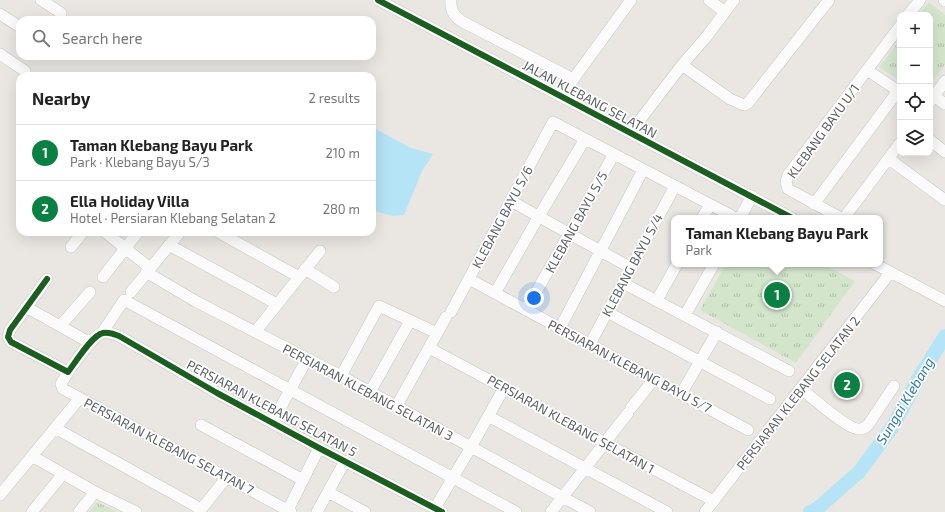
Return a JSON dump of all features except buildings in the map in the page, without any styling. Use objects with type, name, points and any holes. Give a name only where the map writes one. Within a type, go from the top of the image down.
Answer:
[{"type":"street","points":[[42,0],[61,13]]},
{"type":"street","name":"JALAN KLEBANG SELATAN","points":[[378,0],[787,215]]},
{"type":"street","points":[[561,96],[632,0]]},
{"type":"street","points":[[709,0],[725,12]]},
{"type":"street","points":[[630,133],[734,0]]},
{"type":"street","points":[[682,65],[730,99],[744,105],[748,103],[829,0]]},
{"type":"street","points":[[910,12],[920,0]]},
{"type":"street","points":[[450,1],[454,14],[463,22],[574,79]]},
{"type":"street","points":[[0,14],[16,24]]},
{"type":"street","name":"KLEBANG BAYU U/1","points":[[836,215],[788,189],[786,182],[788,175],[897,30]]},
{"type":"street","points":[[0,54],[25,71]]},
{"type":"street","points":[[867,70],[897,90]]},
{"type":"street","points":[[933,98],[945,81]]},
{"type":"street","points":[[814,204],[897,94]]},
{"type":"street","points":[[933,99],[945,104]]},
{"type":"street","name":"KLEBANG BAYU S/6","points":[[396,406],[469,279],[553,122],[585,139]]},
{"type":"street","points":[[496,294],[538,216],[585,139],[730,215]]},
{"type":"street","points":[[933,142],[945,152]]},
{"type":"street","points":[[844,215],[897,147]]},
{"type":"street","name":"KLEBANG BAYU S/5","points":[[526,310],[614,154]]},
{"type":"street","points":[[889,159],[945,200]]},
{"type":"street","points":[[560,328],[644,170]]},
{"type":"street","name":"KLEBANG BAYU S/4","points":[[590,344],[675,186]]},
{"type":"street","points":[[742,215],[752,196]]},
{"type":"street","points":[[511,201],[631,268]]},
{"type":"street","points":[[704,215],[710,205]]},
{"type":"street","points":[[71,247],[80,236]]},
{"type":"street","name":"PERSIARAN KLEBANG SELATAN 3","points":[[110,236],[126,248],[148,270],[197,302],[341,376],[590,512]]},
{"type":"street","points":[[103,276],[135,236]]},
{"type":"street","points":[[47,279],[10,330],[8,336],[11,342],[68,372],[92,341],[102,333],[127,296],[177,236]]},
{"type":"street","points":[[226,236],[334,287]]},
{"type":"street","points":[[169,245],[277,304]]},
{"type":"street","points":[[255,332],[320,251]]},
{"type":"street","points":[[657,300],[675,267]]},
{"type":"street","points":[[685,315],[712,267]]},
{"type":"street","points":[[880,267],[945,301]]},
{"type":"street","name":"PERSIARAN KLEBANG SELATAN 2","points":[[705,512],[890,273]]},
{"type":"street","name":"PERSIARAN KLEBANG BAYU S/7","points":[[469,279],[748,430]]},
{"type":"street","points":[[623,283],[789,371]]},
{"type":"street","points":[[60,326],[90,292]]},
{"type":"street","points":[[127,296],[289,389],[516,512]]},
{"type":"street","points":[[341,376],[379,306],[437,333]]},
{"type":"street","points":[[26,308],[85,340],[92,341]]},
{"type":"street","points":[[607,312],[770,399]]},
{"type":"street","points":[[370,392],[410,321]]},
{"type":"street","points":[[681,394],[717,332]]},
{"type":"street","name":"PERSIARAN KLEBANG SELATAN 5","points":[[102,333],[111,333],[119,336],[272,423],[438,510]]},
{"type":"street","name":"PERSIARAN KLEBANG SELATAN 1","points":[[429,348],[604,444],[714,501]]},
{"type":"street","points":[[272,423],[289,389],[307,359]]},
{"type":"street","name":"PERSIARAN KLEBANG SELATAN 7","points":[[68,372],[61,384],[62,389],[289,511]]},
{"type":"street","points":[[551,512],[654,379]]},
{"type":"street","points":[[801,389],[849,427],[860,430],[868,425],[894,386]]},
{"type":"street","points":[[438,510],[453,477],[504,388]]},
{"type":"street","points":[[0,495],[79,399]]},
{"type":"street","points":[[488,416],[667,512]]},
{"type":"street","points":[[201,425],[304,480]]},
{"type":"street","points":[[55,428],[200,511],[227,478]]},
{"type":"street","points":[[289,511],[319,448]]},
{"type":"street","points":[[32,456],[95,492],[136,512]]},
{"type":"street","points":[[317,512],[345,461]]},
{"type":"street","points":[[32,512],[63,474]]},
{"type":"street","points":[[79,512],[95,492]]},
{"type":"street","points":[[328,492],[365,512]]},
{"type":"green space","points":[[929,2],[945,15],[945,64],[933,81],[933,12],[921,12]]},
{"type":"green space","points":[[897,44],[897,79],[879,67]]},
{"type":"green space","points":[[724,267],[829,267],[855,281],[796,363],[700,310]]},
{"type":"green space","points":[[97,502],[117,512],[89,512]]},
{"type":"water","points":[[376,129],[411,148],[433,154],[422,171],[404,215],[392,216],[376,211]]},
{"type":"waterway","name":"Sungai Klebang","points":[[810,512],[818,508],[859,472],[893,426],[918,379],[945,336]]},
{"type":"cycle path","points":[[378,0],[786,215]]},
{"type":"cycle path","points":[[47,279],[10,330],[8,337],[11,342],[68,372],[89,344],[99,335],[103,333],[117,335],[217,393],[442,512]]},
{"type":"place","name":"Taman Klebang Bayu Park","points":[[777,295]]},
{"type":"place","name":"Ella Holiday Villa","points":[[847,385]]}]
